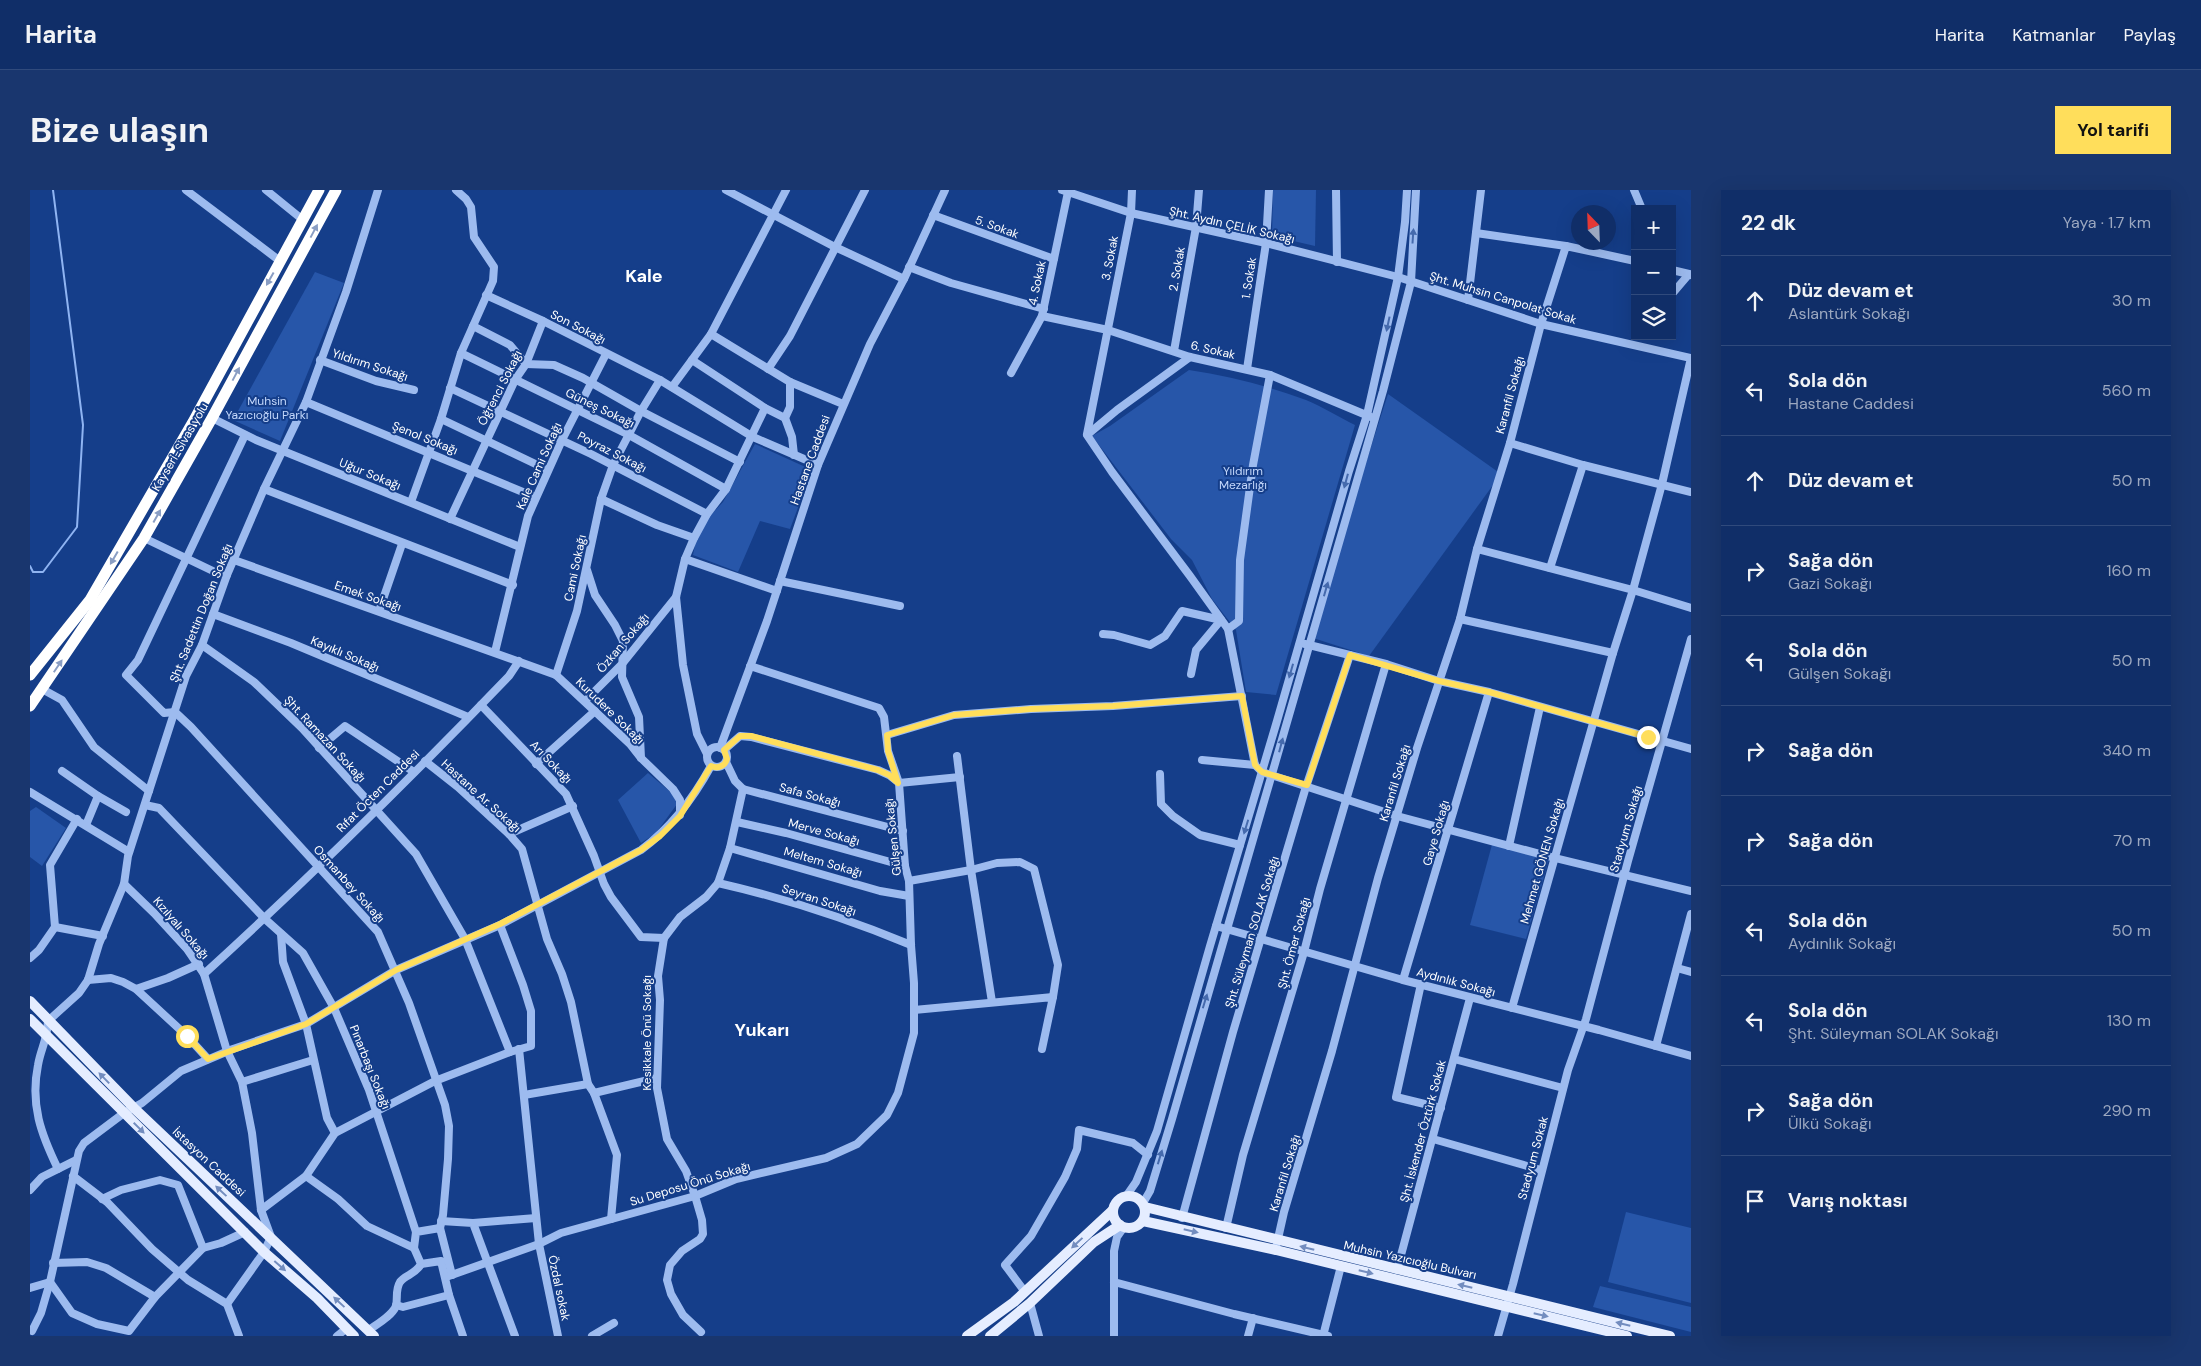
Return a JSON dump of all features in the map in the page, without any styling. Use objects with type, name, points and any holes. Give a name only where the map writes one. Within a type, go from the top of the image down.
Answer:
[{"type":"highway","name":"Kayseri-Sivas yolu","points":[[30,675],[90,600],[193,422],[319,190]]},
{"type":"highway","name":"Kayseri-Sivas yolu","points":[[30,706],[144,538],[212,418],[336,190]]},
{"type":"main road","name":"İstasyon Caddesi","points":[[30,1001],[129,1111],[264,1252],[317,1298],[350,1332]]},
{"type":"main road","name":"İstasyon Caddesi","points":[[30,1019],[47,1038],[271,1237],[372,1333]]},
{"type":"main road","points":[[967,1336],[1025,1292],[1113,1210],[1116,1202],[1127,1195],[1136,1197],[1144,1205],[1143,1220],[1133,1228],[1122,1226],[1114,1219],[1113,1210]]},
{"type":"main road","name":"Muhsin Yazıcıoğlu Bulvarı","points":[[1144,1205],[1182,1218],[1226,1228],[1341,1266],[1627,1336]]},
{"type":"main road","name":"Muhsin Yazıcıoğlu Bulvarı","points":[[1143,1220],[1398,1270],[1670,1336]]},
{"type":"main road","points":[[990,1336],[1030,1303],[1094,1242],[1122,1226]]},
{"type":"street","points":[[186,190],[280,261]]},
{"type":"street","points":[[266,190],[302,220]]},
{"type":"street","name":"Şht. Sadettin Doğan Sokağı","points":[[48,1021],[79,993],[88,980],[124,884],[129,852],[186,676],[202,645],[227,575],[264,489],[306,402],[346,292],[378,190]]},
{"type":"street","points":[[412,502],[441,419],[461,353],[493,281],[494,267],[474,237],[470,208],[466,199],[456,190]]},
{"type":"street","points":[[726,190],[774,213],[835,247],[904,279]]},
{"type":"street","points":[[672,387],[710,334],[786,190]]},
{"type":"street","points":[[768,369],[790,336],[865,190]]},
{"type":"street","name":"Hastane Caddesi","points":[[722,749],[777,591],[818,465],[870,344],[904,279],[945,190]]},
{"type":"street","name":"3. Sokak","points":[[1087,435],[1131,213],[1132,190]]},
{"type":"street","name":"2. Sokak","points":[[1174,351],[1196,228],[1199,190]]},
{"type":"street","name":"1. Sokak","points":[[1246,369],[1266,243],[1270,190]]},
{"type":"street","points":[[1336,190],[1336,262]]},
{"type":"street","points":[[1127,1195],[1136,1182],[1148,1155],[1173,1080],[1216,926],[1367,415],[1398,277],[1405,222],[1406,190]]},
{"type":"street","points":[[1144,1205],[1161,1155],[1273,774],[1401,326],[1411,282],[1416,190]]},
{"type":"street","points":[[1468,300],[1481,190]]},
{"type":"street","points":[[1634,190],[1640,205]]},
{"type":"street","name":"Şht. Aydın ÇELİK Sokağı","points":[[1065,191],[1131,213],[1266,243],[1398,277]]},
{"type":"street","name":"4. Sokak","points":[[1011,373],[1043,312],[1065,191]]},
{"type":"street","name":"5. Sokak","points":[[933,215],[1054,259]]},
{"type":"street","points":[[1476,233],[1566,246],[1631,260]]},
{"type":"street","name":"Karanfil Sokağı","points":[[1277,1245],[1332,1052],[1353,965],[1397,816],[1460,619],[1477,549],[1510,443],[1541,324],[1566,246]]},
{"type":"street","name":"6. Sokak","points":[[909,267],[951,283],[1108,330],[1190,357],[1270,375],[1375,419]]},
{"type":"street","points":[[1676,271],[1690,274],[1676,290]]},
{"type":"street","name":"Şht. Muhsin Canpolat Sokak","points":[[1398,277],[1541,324],[1691,358]]},
{"type":"street","name":"Son Sokağı","points":[[486,295],[544,321],[660,380],[753,437],[818,465]]},
{"type":"street","name":"Öğrenci Sokağı","points":[[450,519],[515,380],[526,364],[544,321]]},
{"type":"street","points":[[473,326],[510,345],[526,364],[554,365],[591,382],[740,462]]},
{"type":"street","points":[[710,334],[790,382],[843,404]]},
{"type":"street","points":[[1628,344],[1632,340]]},
{"type":"street","name":"Güneş Sokağı","points":[[461,353],[577,409],[726,489]]},
{"type":"street","name":"Kale Cami Sokağı","points":[[495,652],[513,585],[528,516],[535,497],[577,409],[606,354]]},
{"type":"street","points":[[1190,357],[1110,415],[1087,435],[1228,630],[1255,765],[1262,772],[1307,785],[1397,816],[1624,876],[1691,891]]},
{"type":"street","name":"Mehmet GÖNEN Sokağı","points":[[1512,1008],[1613,653],[1633,590],[1662,484],[1691,358]]},
{"type":"street","name":"Yıldırım Sokağı","points":[[320,360],[376,381],[414,390]]},
{"type":"street","points":[[692,360],[765,408],[785,418],[792,437],[794,455]]},
{"type":"street","points":[[1228,630],[1239,621],[1240,560],[1252,465],[1270,375]]},
{"type":"street","name":"Cami Sokağı","points":[[556,674],[577,611],[587,570],[600,499],[613,465],[641,410],[660,380]]},
{"type":"street","points":[[785,418],[790,407],[790,382]]},
{"type":"street","name":"Poyraz Sokağı","points":[[450,388],[613,465],[707,514]]},
{"type":"street","name":"Şenol Sokağı","points":[[306,402],[535,497]]},
{"type":"street","points":[[711,766],[707,761],[707,754],[697,734],[695,725],[683,665],[676,597],[685,559],[694,538],[707,514],[726,489],[753,437],[765,408]]},
{"type":"street","name":"Uğur Sokağı","points":[[212,418],[244,435],[520,547]]},
{"type":"street","points":[[441,419],[548,470]]},
{"type":"street","points":[[175,712],[164,713],[126,675],[138,660],[244,435]]},
{"type":"street","points":[[1510,443],[1583,465],[1691,492]]},
{"type":"street","points":[[1550,568],[1583,465]]},
{"type":"street","points":[[264,489],[402,544],[513,585]]},
{"type":"street","points":[[600,499],[657,525],[694,538]]},
{"type":"street","points":[[144,538],[215,572],[227,575]]},
{"type":"street","points":[[379,611],[402,544]]},
{"type":"street","points":[[1477,549],[1633,590],[1691,608]]},
{"type":"street","points":[[685,559],[777,591]]},
{"type":"street","name":"Emek Sokağı","points":[[234,560],[495,652]]},
{"type":"street","points":[[587,570],[595,595],[623,641],[622,677],[639,717],[641,758]]},
{"type":"street","points":[[780,582],[900,606]]},
{"type":"street","name":"Özkan Sokağı","points":[[585,701],[622,664],[676,597]]},
{"type":"street","points":[[1103,634],[1114,635],[1150,645],[1165,636],[1182,611],[1221,620]]},
{"type":"street","name":"Kayıklı Sokağı","points":[[213,614],[468,717]]},
{"type":"street","points":[[1460,619],[1613,653]]},
{"type":"street","points":[[1191,674],[1196,650],[1221,620]]},
{"type":"street","name":"Stadyum Sokağı","points":[[1583,1026],[1691,639]]},
{"type":"street","points":[[1299,643],[1386,664],[1439,681],[1489,692],[1691,749]]},
{"type":"street","name":"Şht. Ramazan Sokağı","points":[[202,645],[254,682],[302,728],[416,854],[465,939],[510,1052]]},
{"type":"street","name":"Kurudere Sokağı","points":[[495,652],[556,674],[630,744],[641,758],[673,789],[680,800],[680,816]]},
{"type":"street","name":"Şht. Süleyman SOLAK Sokağı","points":[[1182,1218],[1307,785],[1350,655]]},
{"type":"street","name":"Rıfat Öcten Caddesi","points":[[204,974],[265,919],[377,810],[509,676],[519,661]]},
{"type":"street","name":"Şht. Ömer Sokağı","points":[[1226,1228],[1243,1155],[1304,952],[1346,799],[1386,664]]},
{"type":"street","name":"Gülşen Sokağı","points":[[750,666],[879,708],[884,717],[888,751],[898,783],[909,881],[914,983]]},
{"type":"street","points":[[42,688],[62,700],[94,747],[149,791]]},
{"type":"street","name":"Gaye Sokağı","points":[[1403,980],[1489,692]]},
{"type":"street","points":[[887,735],[954,715],[1242,696]]},
{"type":"street","name":"Arı Sokağı","points":[[481,705],[566,794],[594,856],[598,873],[611,897],[641,938],[664,938]]},
{"type":"street","points":[[1508,846],[1540,707]]},
{"type":"street","points":[[536,764],[595,711]]},
{"type":"street","name":"Osmanbey Sokağı","points":[[175,712],[191,727],[378,932],[396,970],[445,1105],[449,1126],[440,1225],[449,1276],[449,1295],[463,1336]]},
{"type":"street","points":[[319,748],[345,726],[414,772]]},
{"type":"street","points":[[707,754],[714,748],[722,749],[740,736],[751,736],[878,770],[889,775],[898,783],[960,777]]},
{"type":"street","points":[[664,938],[680,917],[706,897],[718,883],[730,848],[743,789],[735,780],[726,762],[727,756],[722,749]]},
{"type":"street","points":[[957,756],[971,870],[992,1002]]},
{"type":"street","points":[[1202,760],[1255,765]]},
{"type":"street","name":"Hastane Ar. Sokağı","points":[[425,761],[458,787],[509,834],[522,849],[547,939],[562,974],[571,1002],[588,1084]]},
{"type":"street","points":[[711,766],[721,766],[726,762]]},
{"type":"street","points":[[32,1331],[41,1314],[50,1282],[78,1151],[84,1143],[181,1071],[227,1051],[306,1024],[396,970],[537,906],[641,850],[660,836],[680,816],[711,766]]},
{"type":"street","points":[[62,771],[98,796],[126,812]]},
{"type":"street","points":[[1160,774],[1161,804],[1173,816],[1200,835],[1240,845]]},
{"type":"street","name":"Safa Sokağı","points":[[743,789],[903,831]]},
{"type":"street","points":[[31,796],[77,819],[129,852]]},
{"type":"street","points":[[86,825],[98,796]]},
{"type":"street","name":"Pınarbaşı Sokağı","points":[[145,805],[159,808],[265,919],[302,953],[334,1008],[376,1112],[416,1232]]},
{"type":"street","points":[[509,834],[573,806]]},
{"type":"street","points":[[30,958],[39,950],[55,927],[50,864],[77,819]]},
{"type":"street","name":"Merve Sokağı","points":[[737,822],[786,832],[906,866]]},
{"type":"street","name":"Meltem Sokağı","points":[[730,848],[880,891],[909,896]]},
{"type":"street","points":[[909,881],[971,870],[997,863],[1020,862],[1034,869],[1058,964],[1054,996],[1042,1048]]},
{"type":"street","name":"Seyran Sokağı","points":[[718,883],[820,911],[911,945]]},
{"type":"street","name":"Kızılyalı Sokağı","points":[[124,884],[154,913],[199,964],[204,974],[227,1051],[242,1082],[252,1133],[261,1210],[271,1237]]},
{"type":"street","points":[[1656,1046],[1691,914]]},
{"type":"street","points":[[261,1210],[306,1176],[335,1133],[436,1081],[510,1052],[531,1046],[531,1011],[500,924]]},
{"type":"street","name":"Aydınlık Sokağı","points":[[1216,926],[1403,980],[1691,1056]]},
{"type":"street","points":[[55,927],[103,936]]},
{"type":"street","points":[[281,934],[284,962],[306,1024],[328,1118],[335,1133]]},
{"type":"street","name":"Kesikkale Önü Sokağı","points":[[664,938],[658,976],[660,1000],[657,1088],[667,1139],[686,1171],[702,1220],[703,1234],[700,1239],[682,1252],[670,1265],[667,1280],[671,1294],[683,1315],[701,1332]]},
{"type":"street","points":[[136,990],[199,964]]},
{"type":"street","points":[[1677,968],[1691,972]]},
{"type":"street","points":[[88,980],[111,978],[123,982],[136,990],[187,1036],[208,1059]]},
{"type":"street","name":"Su Deposu Önü Sokağı","points":[[449,1276],[539,1244],[561,1233],[695,1196],[736,1180],[826,1158],[857,1144],[874,1130],[887,1115],[898,1093],[914,1033],[914,983]]},
{"type":"street","points":[[1421,984],[1396,1097],[1441,1108]]},
{"type":"street","points":[[914,1010],[1054,996]]},
{"type":"street","name":"Şht. İskender Öztürk Sokak","points":[[1398,1270],[1470,998]]},
{"type":"street","points":[[48,1021],[47,1038],[38,1064],[33,1108],[42,1136],[58,1169]]},
{"type":"street","name":"Stadyum Sokak","points":[[1498,1336],[1563,1088],[1583,1026]]},
{"type":"street","name":"Özdal sokak","points":[[519,1049],[539,1244],[558,1336]]},
{"type":"street","points":[[1454,1059],[1563,1088]]},
{"type":"street","points":[[242,1082],[313,1060]]},
{"type":"street","points":[[594,1092],[657,1078]]},
{"type":"street","points":[[524,1095],[588,1084],[594,1092],[617,1155],[610,1219]]},
{"type":"street","points":[[1025,1292],[1005,1265],[1031,1236],[1065,1177],[1077,1149],[1079,1130],[1133,1143],[1148,1155]]},
{"type":"street","points":[[1432,1139],[1541,1170]]},
{"type":"street","points":[[30,1190],[42,1177],[76,1160]]},
{"type":"street","points":[[73,1176],[102,1198],[152,1249],[180,1272],[227,1304],[238,1336]]},
{"type":"street","points":[[306,1176],[338,1199],[367,1226],[414,1248]]},
{"type":"street","points":[[102,1198],[121,1190],[160,1180],[178,1185],[202,1248]]},
{"type":"street","points":[[372,1333],[396,1305],[396,1293],[401,1281],[418,1271],[421,1264],[414,1248],[416,1232],[440,1225],[536,1218]]},
{"type":"street","points":[[472,1223],[515,1336]]},
{"type":"street","points":[[1114,1336],[1114,1251],[1122,1226]]},
{"type":"street","points":[[50,1282],[72,1313],[97,1324],[132,1332],[154,1297],[202,1248],[221,1243],[245,1232]]},
{"type":"street","points":[[227,1304],[264,1252],[271,1237]]},
{"type":"street","points":[[421,1264],[441,1261],[449,1276]]},
{"type":"street","points":[[54,1263],[87,1262],[106,1268],[154,1297]]},
{"type":"street","points":[[1114,1282],[1325,1335],[1341,1266]]},
{"type":"street","points":[[30,1288],[50,1282]]},
{"type":"street","points":[[396,1305],[403,1307],[449,1295]]},
{"type":"street","points":[[1030,1303],[1039,1336]]},
{"type":"street","points":[[1248,1336],[1253,1318]]},
{"type":"street","points":[[592,1336],[614,1323]]},
{"type":"street","points":[[337,1336],[350,1332]]},
{"type":"green space","points":[[1273,190],[1316,190],[1315,246],[1272,236]]},
{"type":"green space","name":"Muhsin Yazıcıoğlu Parkı","points":[[315,272],[344,283],[280,441],[233,420]]},
{"type":"green space","name":"Yıldırım Mezarlığı","points":[[1189,370],[1234,378],[1292,395],[1355,425],[1276,695],[1246,692],[1236,630],[1212,599],[1192,560],[1171,539],[1092,436],[1110,426]]},
{"type":"green space","points":[[1388,394],[1501,474],[1369,656],[1310,637]]},
{"type":"green space","points":[[755,444],[812,470],[790,529],[760,521],[738,572],[693,555],[695,545],[707,519],[723,502]]},
{"type":"green space","points":[[648,773],[680,800],[656,833],[641,843],[618,800]]},
{"type":"green space","points":[[36,807],[66,828],[42,866],[30,857],[30,811]]},
{"type":"green space","points":[[1493,841],[1550,856],[1526,939],[1470,925]]},
{"type":"green space","points":[[1626,1212],[1691,1228],[1691,1303],[1608,1282]]},
{"type":"green space","points":[[1600,1286],[1691,1307],[1691,1332],[1593,1307]]},
{"type":"waterway","points":[[30,566],[33,572],[43,572],[77,527],[83,425],[53,190]]},
{"type":"district","name":"Kale","points":[[644,276]]},
{"type":"district","name":"Yukarı","points":[[762,1030]]},
{"type":"route","points":[[187,1036],[208,1059],[306,1024],[396,970],[500,924],[583,882],[641,850],[660,836],[685,810],[711,766],[718,767],[726,762],[727,756],[724,750],[740,736],[751,736],[878,770],[889,775],[898,783],[888,751],[887,735],[954,715],[1242,696],[1250,747],[1255,765],[1262,772],[1307,785],[1350,655],[1648,737]]}]
